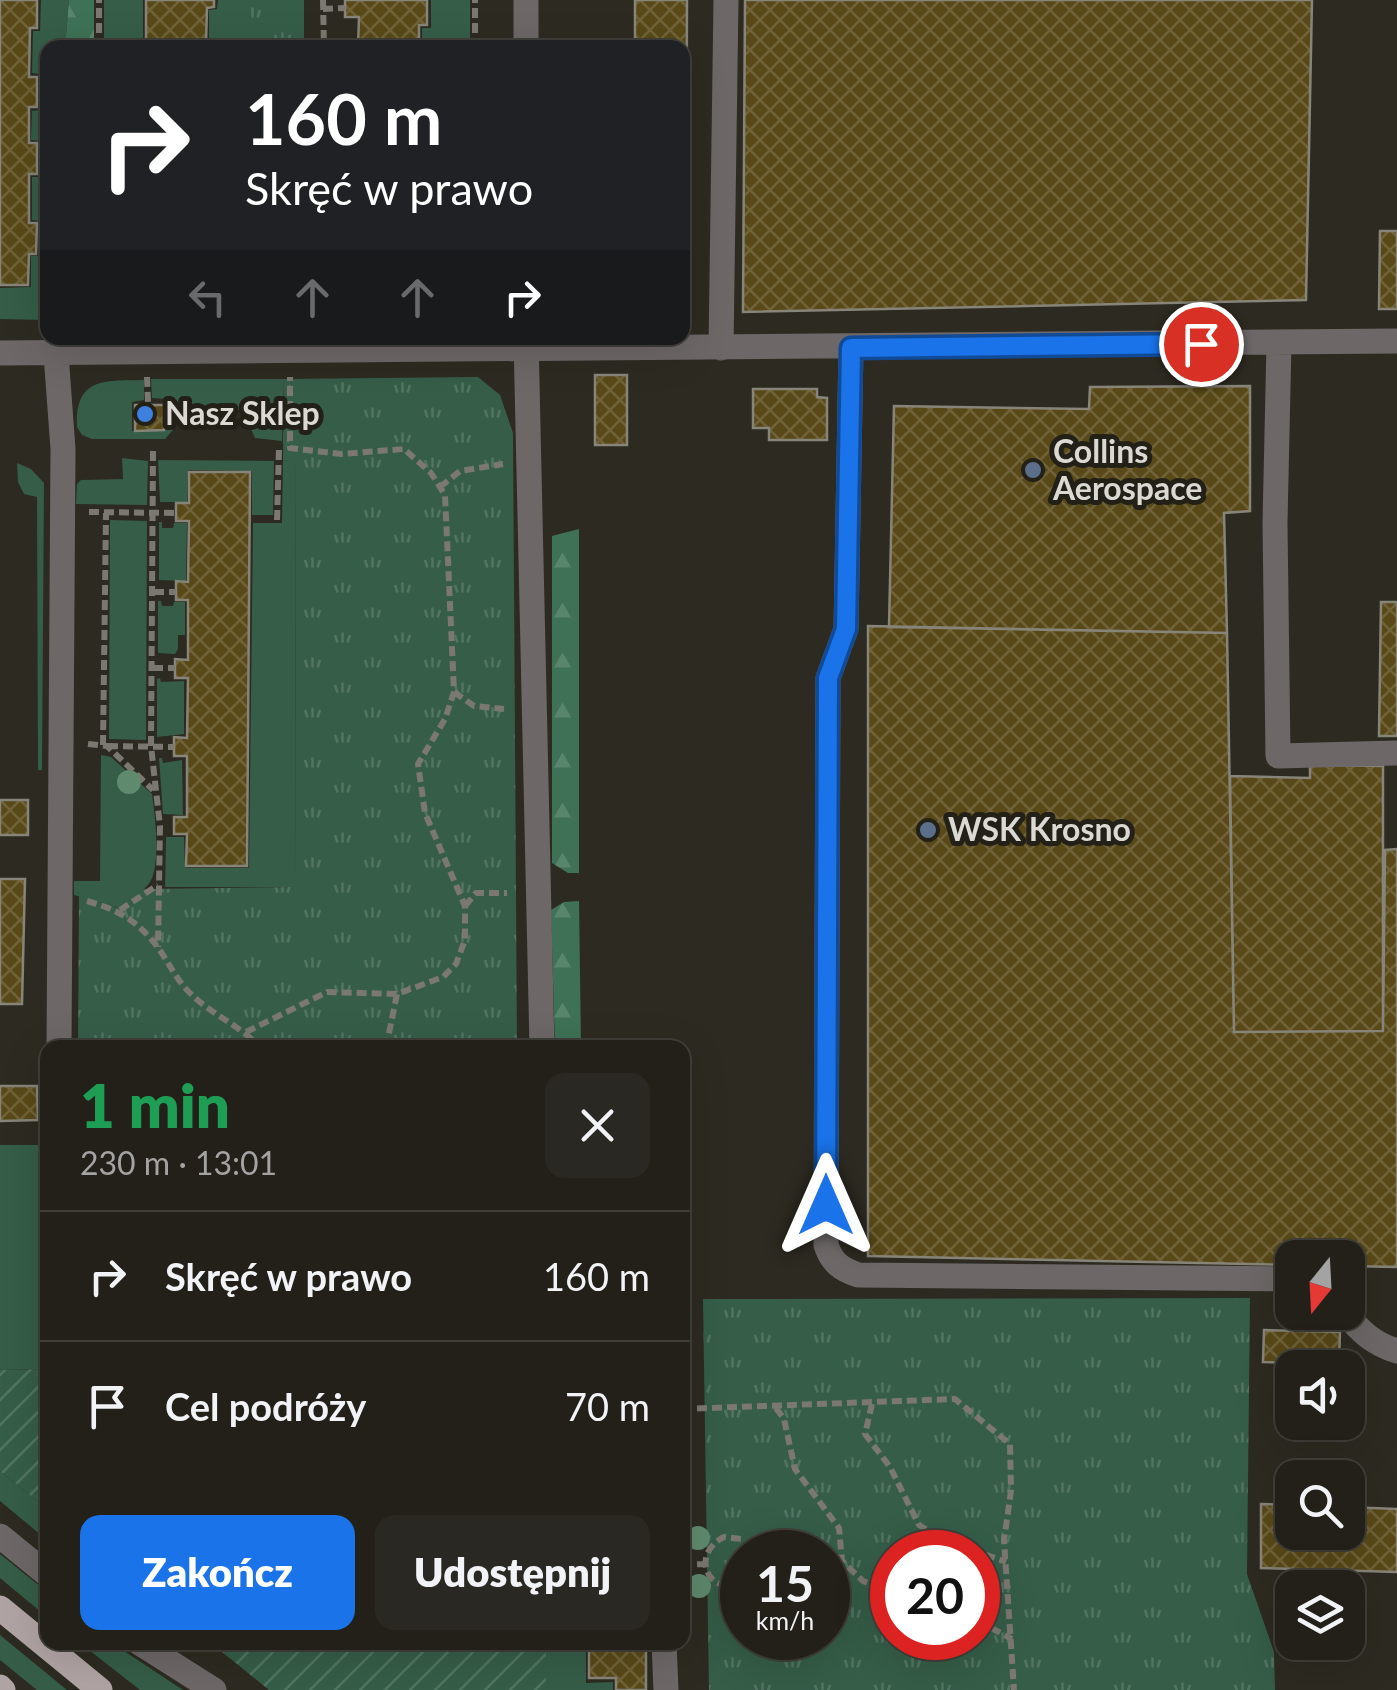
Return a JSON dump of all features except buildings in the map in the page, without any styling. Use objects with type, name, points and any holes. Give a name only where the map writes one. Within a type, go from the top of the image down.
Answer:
[{"type":"main road","points":[[0,1608],[40,1641]]},
{"type":"main road","points":[[51,1650],[100,1690]]},
{"type":"street","points":[[526,0],[526,40]]},
{"type":"street","points":[[721,348],[726,0]]},
{"type":"street","points":[[575,345],[851,348],[1397,342]]},
{"type":"street","points":[[1278,343],[1278,756],[1397,752]]},
{"type":"street","points":[[0,353],[479,345]]},
{"type":"street","points":[[526,345],[542,1040]]},
{"type":"street","points":[[851,348],[846,629],[828,678],[826,1245],[831,1259],[858,1275],[1275,1280]]},
{"type":"street","points":[[56,354],[63,512],[60,1040]]},
{"type":"street","points":[[1360,1330],[1380,1346],[1397,1351]]},
{"type":"street","points":[[0,1536],[40,1568]]},
{"type":"street","points":[[151,1650],[214,1690]]},
{"type":"street","points":[[664,1650],[666,1690]]},
{"type":"path","points":[[99,0],[99,40]]},
{"type":"path","points":[[475,0],[475,40]]},
{"type":"path","points":[[324,40],[323,4],[345,8]]},
{"type":"path","points":[[246,1032],[327,992],[397,994],[443,977],[456,964],[466,940],[465,906],[425,813],[418,764],[445,720],[454,692],[445,495],[431,473],[404,450],[341,454],[290,448],[290,372],[272,373]]},
{"type":"path","points":[[147,375],[148,402]]},
{"type":"path","points":[[130,376],[165,375]]},
{"type":"path","points":[[277,520],[279,449]]},
{"type":"path","points":[[153,450],[151,746],[160,826],[158,947]]},
{"type":"path","points":[[440,487],[460,471],[528,460]]},
{"type":"path","points":[[63,512],[176,513]]},
{"type":"path","points":[[106,513],[105,746],[154,791]]},
{"type":"path","points":[[154,592],[176,592]]},
{"type":"path","points":[[153,668],[175,668]]},
{"type":"path","points":[[454,692],[474,706],[504,709]]},
{"type":"path","points":[[61,743],[174,747]]},
{"type":"path","points":[[160,826],[174,826]]},
{"type":"path","points":[[120,910],[159,884]]},
{"type":"path","points":[[465,906],[476,893],[507,893]]},
{"type":"path","points":[[60,894],[120,910],[158,947],[185,988],[254,1040]]},
{"type":"path","points":[[388,1040],[397,994]]},
{"type":"path","points":[[690,1409],[955,1399],[1010,1444],[1011,1491],[1004,1540],[1014,1690]]},
{"type":"path","points":[[872,1404],[865,1434],[890,1466],[919,1525],[942,1539],[1006,1562]]},
{"type":"path","points":[[775,1407],[784,1420],[795,1469],[839,1528],[842,1561],[870,1583]]},
{"type":"path","points":[[720,1540],[710,1547],[705,1564],[720,1584]]},
{"type":"path","points":[[690,1564],[705,1564]]},
{"type":"path","points":[[1000,1633],[1012,1639]]},
{"type":"green space","points":[[41,0],[69,0],[66,40],[40,40],[40,74],[32,73],[33,31],[40,31]]},
{"type":"green space","points":[[69,0],[94,0],[94,40],[66,40]]},
{"type":"green space","points":[[104,0],[143,0],[143,40],[104,40]]},
{"type":"green space","points":[[218,0],[249,0],[249,40],[209,39],[209,10],[217,9]]},
{"type":"green space","points":[[249,0],[304,0],[304,40],[249,40]]},
{"type":"green space","points":[[431,0],[470,0],[470,40],[422,40],[422,28],[431,28]]},
{"type":"green space","points":[[40,110],[40,141],[31,140],[32,111]]},
{"type":"green space","points":[[32,177],[40,177],[40,320],[0,319],[0,288],[31,287],[31,256],[38,256],[39,221],[32,220]]},
{"type":"green space","points":[[478,377],[500,395],[513,433],[517,1040],[78,1040],[79,896],[119,908],[124,895],[144,889],[295,887],[296,462],[283,460],[284,379]]},
{"type":"green space","points":[[151,379],[284,379],[282,441],[255,438],[249,410],[174,410],[173,430],[165,439],[92,439],[82,435],[77,427],[81,398],[96,385],[117,381],[144,380],[144,400],[132,402],[132,431],[164,431],[166,399],[152,398]]},
{"type":"green space","points":[[122,458],[148,461],[147,505],[76,504],[77,484],[81,480],[123,479]]},
{"type":"green space","points":[[158,460],[274,461],[273,515],[252,515],[252,471],[188,470],[187,502],[160,502]]},
{"type":"green space","points":[[283,460],[296,461],[295,887],[165,887],[166,837],[184,837],[185,868],[249,868],[253,523],[282,523]]},
{"type":"green space","points":[[17,463],[31,469],[44,483],[42,770],[38,770],[37,497],[24,494],[18,482]]},
{"type":"green space","points":[[110,520],[147,521],[146,740],[109,739]]},
{"type":"green space","points":[[159,522],[162,528],[187,523],[186,581],[159,580]]},
{"type":"green space","points":[[579,529],[579,873],[568,873],[552,863],[552,536]]},
{"type":"green space","points":[[158,601],[162,606],[185,602],[185,635],[178,635],[175,654],[158,653]]},
{"type":"green space","points":[[160,678],[161,682],[184,681],[184,734],[157,737]]},
{"type":"green space","points":[[101,755],[111,757],[152,794],[156,839],[153,874],[144,889],[120,908],[74,895],[74,881],[100,881]]},
{"type":"green space","points":[[159,758],[163,763],[182,760],[183,815],[163,814]]},
{"type":"green space","points":[[579,901],[581,1040],[555,1040],[551,910],[564,902]]},
{"type":"green space","points":[[0,1145],[40,1145],[40,1369],[0,1370]]},
{"type":"green space","points":[[1250,1298],[1247,1574],[1274,1652],[1275,1690],[709,1690],[703,1299]]},
{"type":"green space","points":[[40,1369],[40,1503],[0,1471],[0,1370]]},
{"type":"green space","points":[[0,1471],[40,1503],[40,1534],[0,1501]]},
{"type":"green space","points":[[0,1554],[40,1586],[40,1611],[0,1578]]},
{"type":"green space","points":[[0,1635],[67,1690],[37,1690],[0,1660]]},
{"type":"green space","points":[[89,1650],[123,1650],[183,1690],[140,1690]]},
{"type":"green space","points":[[220,1650],[546,1650],[546,1690],[269,1690]]},
{"type":"green space","points":[[546,1650],[586,1650],[586,1683],[613,1682],[613,1690],[546,1690]]},
{"type":"place","name":"Nasz Sklep","points":[[145,414]]},
{"type":"place","name":"Collins Aerospace","points":[[1033,470]]},
{"type":"place","name":"WSK Krosno","points":[[928,830]]},
{"type":"route","points":[[826,1205],[828,678],[846,629],[851,348],[1201,344]]}]
